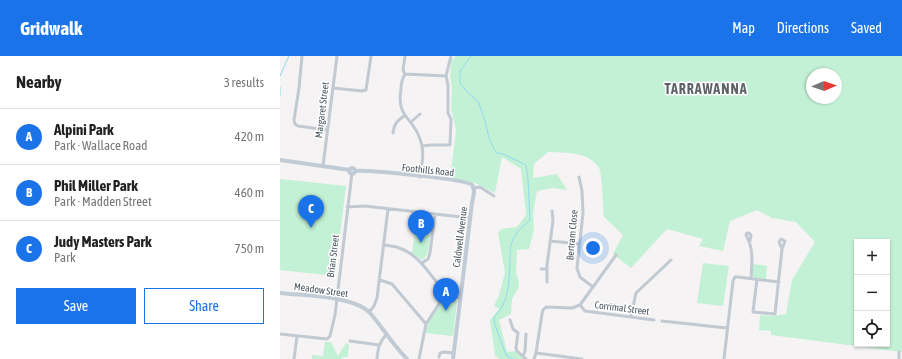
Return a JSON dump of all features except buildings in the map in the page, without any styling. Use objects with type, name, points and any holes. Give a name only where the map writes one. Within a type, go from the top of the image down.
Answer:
[{"type":"main road","name":"Foothills Road","points":[[280,160],[352,171],[420,176],[460,181],[471,184],[474,188]]},
{"type":"main road","name":"Caldwell Avenue","points":[[453,359],[474,188]]},
{"type":"main road","name":"Meadow Street","points":[[280,293],[336,299],[354,303],[369,312],[407,359]]},
{"type":"street","points":[[302,56],[294,120],[295,124],[298,126],[327,130]]},
{"type":"street","name":"Margaret Street","points":[[323,166],[337,56]]},
{"type":"street","points":[[333,88],[362,91],[366,90],[371,56]]},
{"type":"street","points":[[405,56],[403,70],[405,74],[402,80],[400,99],[404,116],[411,122],[418,134],[422,146],[420,176]]},
{"type":"street","points":[[422,146],[450,145],[451,119],[448,113],[448,85],[446,76],[451,56]]},
{"type":"street","points":[[405,74],[446,76]]},
{"type":"street","points":[[411,122],[420,114]]},
{"type":"street","points":[[393,134],[394,125],[404,116]]},
{"type":"street","name":"Brian Street","points":[[280,334],[329,338],[334,321],[352,171]]},
{"type":"street","name":"Bertram Close","points":[[579,177],[582,187],[583,214],[577,268],[580,277],[593,287]]},
{"type":"street","name":"Foothills Road","points":[[474,188],[480,187],[494,196]]},
{"type":"street","points":[[347,207],[365,206],[470,218]]},
{"type":"street","points":[[369,312],[375,303],[380,280],[388,209]]},
{"type":"street","points":[[547,282],[547,269],[553,221],[552,211]]},
{"type":"street","points":[[422,263],[428,259],[430,254],[435,214]]},
{"type":"street","points":[[550,241],[580,244]]},
{"type":"street","points":[[750,241],[752,263],[751,278]]},
{"type":"street","points":[[384,245],[399,247],[412,254],[422,263],[446,293],[451,297],[460,298]]},
{"type":"street","points":[[757,279],[753,312],[775,314],[782,249]]},
{"type":"street","points":[[580,306],[616,255]]},
{"type":"street","points":[[631,316],[636,293],[671,260]]},
{"type":"street","points":[[541,268],[547,269]]},
{"type":"street","points":[[724,359],[733,281],[735,278],[751,278],[779,282]]},
{"type":"street","points":[[380,280],[392,284],[426,324]]},
{"type":"street","points":[[420,359],[426,324],[446,293]]},
{"type":"street","name":"Corrimal Street","points":[[536,354],[542,314],[544,308],[550,306],[572,308],[580,306],[584,311],[654,320]]},
{"type":"street","points":[[510,320],[513,329],[518,333],[516,348],[517,353],[526,359]]},
{"type":"street","name":"Corrimal Street","points":[[662,321],[727,328]]},
{"type":"street","points":[[377,359],[379,344],[387,334]]},
{"type":"street","points":[[523,356],[525,351],[526,334]]},
{"type":"street","points":[[294,359],[297,336]]},
{"type":"street","points":[[350,341],[379,344]]},
{"type":"street","points":[[439,357],[440,353],[442,352],[454,353]]},
{"type":"street","points":[[899,352],[899,359]]},
{"type":"street","points":[[534,359],[536,354],[582,359]]},
{"type":"green space","points":[[455,56],[902,56],[902,352],[863,347],[890,347],[890,239],[854,239],[854,346],[771,335],[771,331],[759,330],[760,315],[774,316],[786,314],[792,280],[815,242],[796,222],[772,218],[757,210],[730,221],[723,251],[699,246],[703,239],[667,229],[631,268],[613,254],[623,235],[604,217],[602,183],[599,168],[595,162],[589,158],[576,154],[548,152],[534,164],[533,178],[557,174],[567,190],[552,188],[537,191],[533,213],[534,230],[529,249],[517,250],[516,273],[519,282],[518,289],[512,299],[511,314],[499,320],[507,352],[516,351],[526,359],[499,359],[495,355],[490,320],[499,309],[494,306],[499,295],[505,273],[498,233],[501,229],[517,227],[526,215],[521,169],[502,157],[495,193],[475,183],[450,178],[456,131],[451,108],[451,60],[455,58]]},
{"type":"green space","points":[[280,179],[346,186],[335,276],[280,270]]},
{"type":"green space","points":[[415,232],[430,234],[428,252],[422,260],[412,253]]},
{"type":"green space","points":[[703,263],[729,266],[723,306],[697,303]]},
{"type":"green space","points":[[753,264],[767,266],[766,279],[753,278]]},
{"type":"green space","points":[[447,297],[456,300],[457,302],[453,336],[425,333],[430,319],[444,298]]},
{"type":"green space","points":[[325,342],[331,342],[338,356],[346,343],[349,345],[348,357],[343,357],[341,359],[312,359],[312,355],[323,356]]},
{"type":"waterway","points":[[280,76],[289,56]]},
{"type":"waterway","points":[[471,56],[460,71],[460,83],[469,94],[478,101],[489,138],[494,149],[497,153],[503,154],[526,165],[528,179],[530,220],[518,232],[512,241],[510,250],[508,290],[503,305],[494,317],[495,325],[506,355],[513,359]]},
{"type":"waterway","points":[[280,87],[280,95]]},
{"type":"place","name":"Judy Masters Park","points":[[311,228]]},
{"type":"place","name":"Phil Miller Park","points":[[421,243]]},
{"type":"place","name":"Alpini Park","points":[[446,311]]},
{"type":"district","name":"TARRAWANNA","points":[[706,89]]}]
